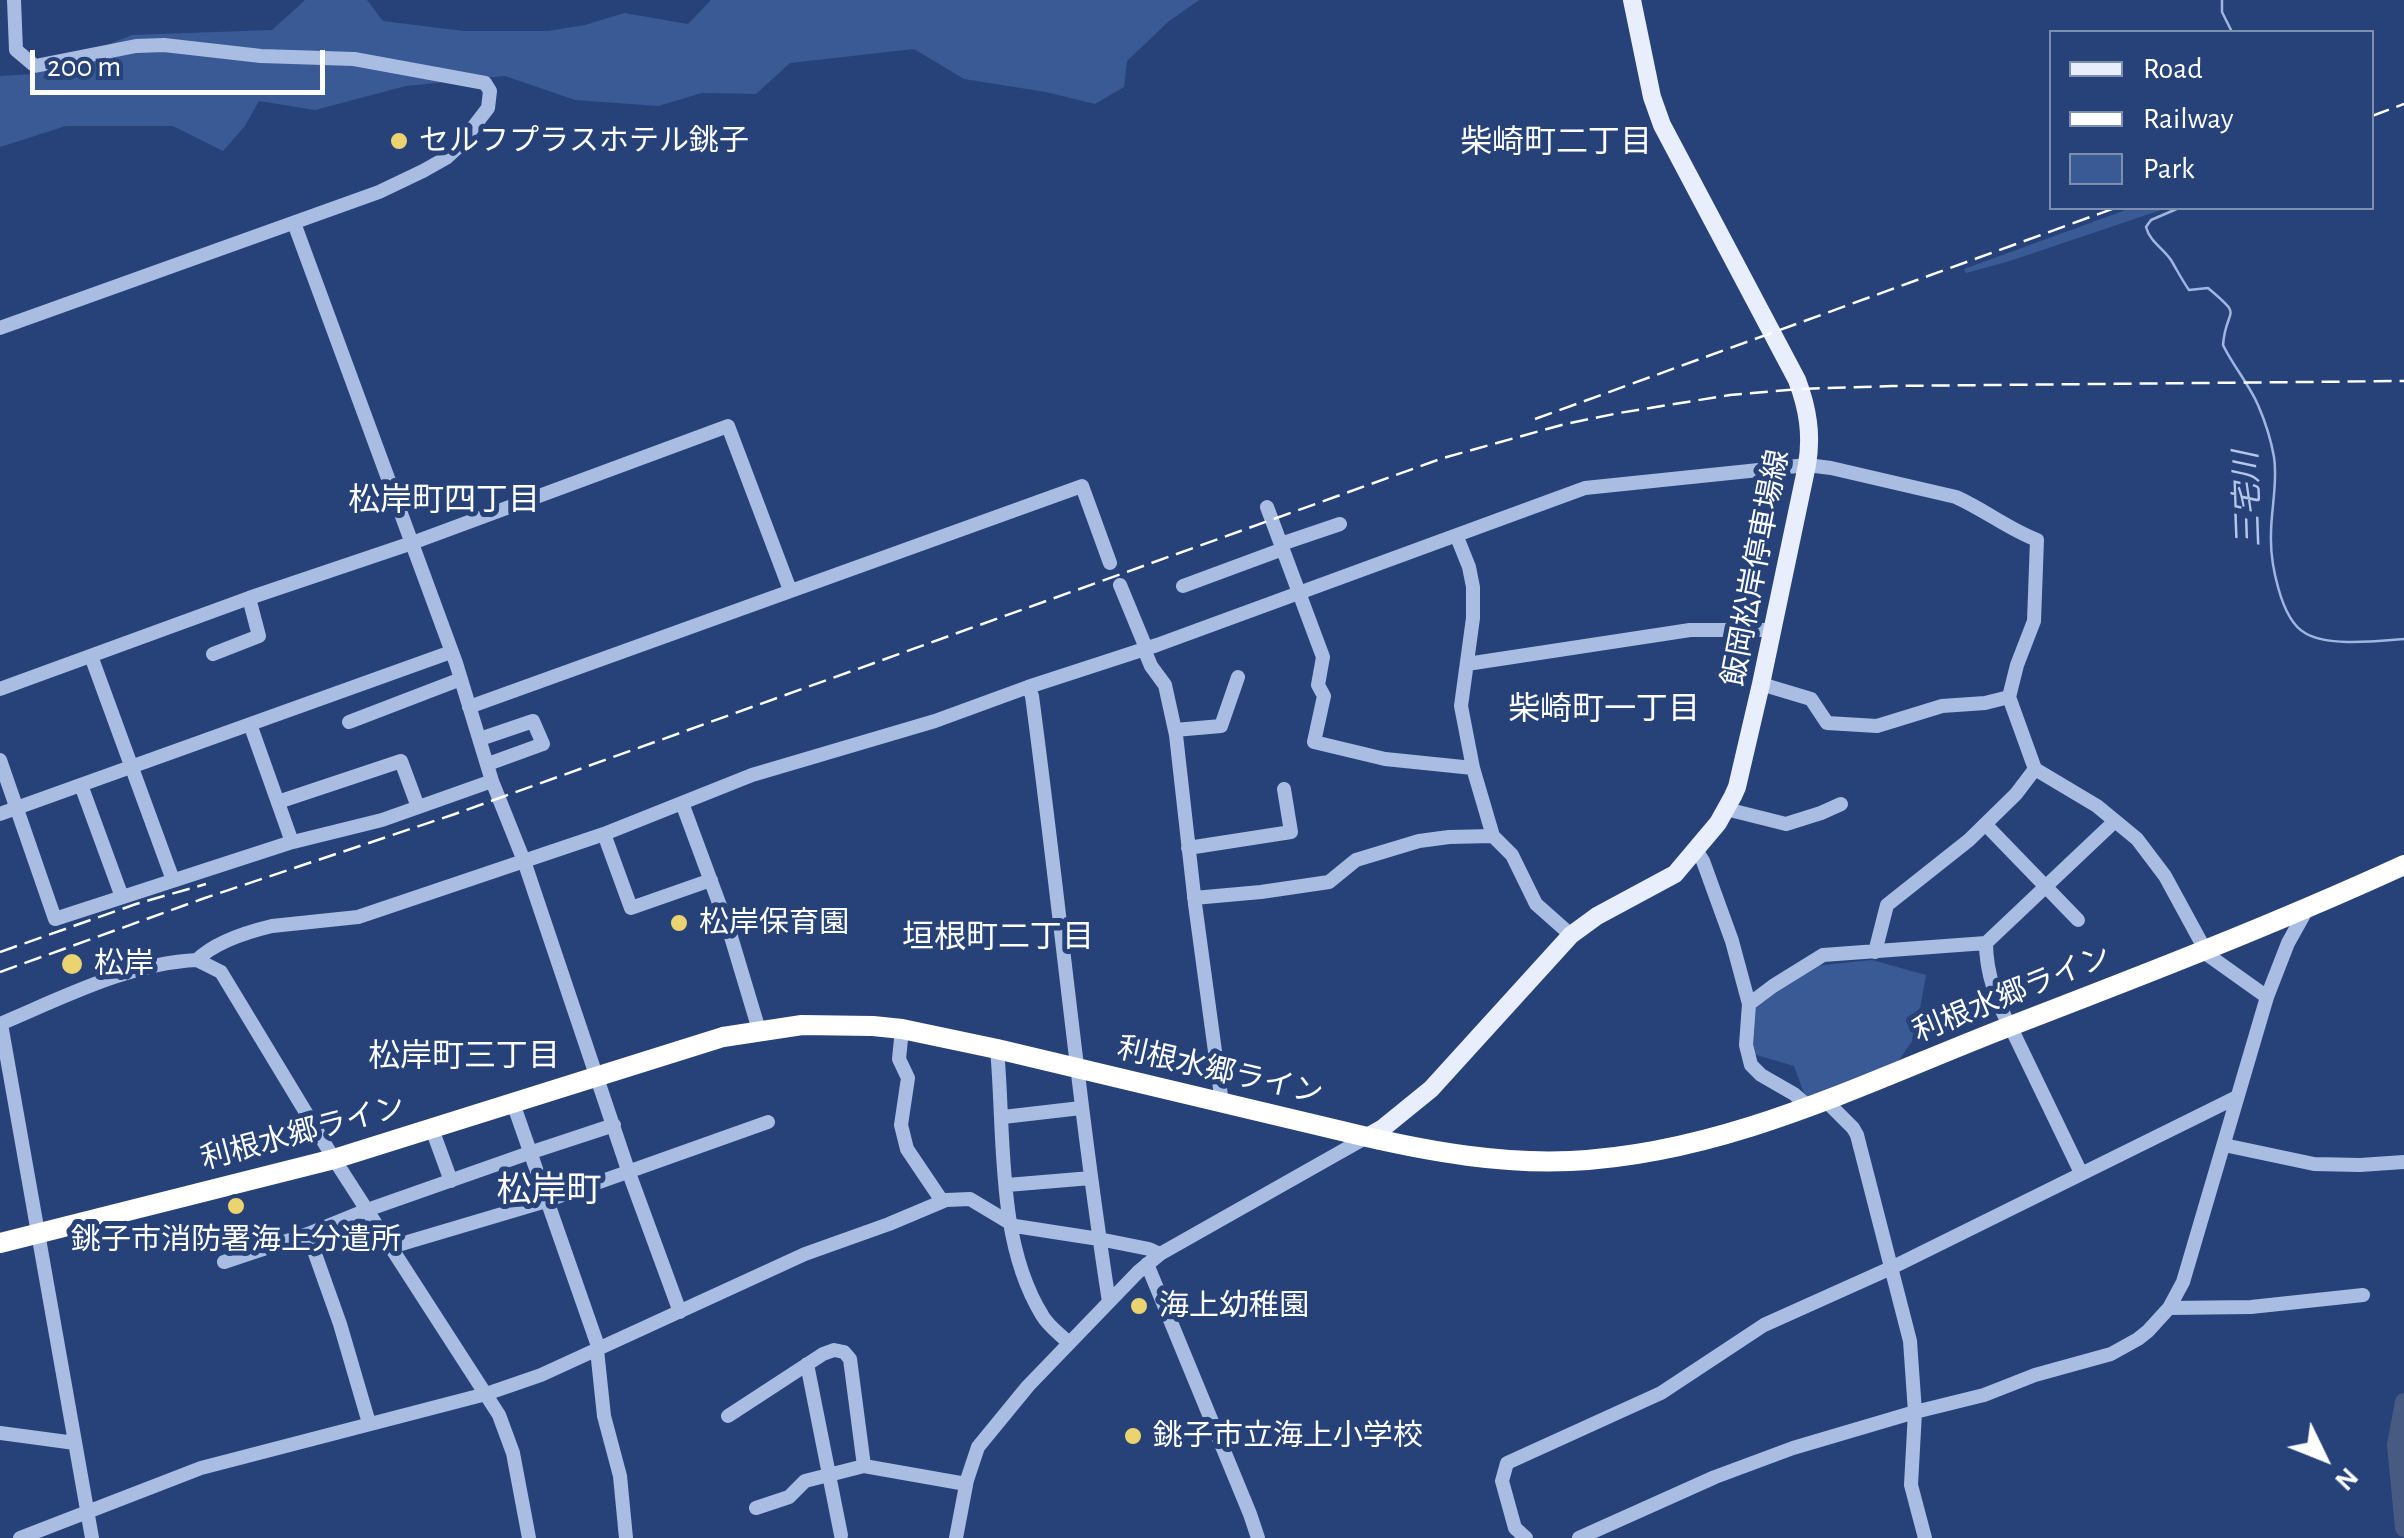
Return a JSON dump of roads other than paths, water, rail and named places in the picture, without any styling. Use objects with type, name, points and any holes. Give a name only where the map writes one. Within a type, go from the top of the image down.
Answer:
[{"type":"highway","name":"利根水郷ライン","points":[[0,1243],[334,1159],[723,1037],[836,1024],[902,1029],[1366,1138],[1472,1156],[1571,1161],[1638,1154],[1732,1133],[1818,1104],[2307,909],[2404,865]]},
{"type":"main road","name":"飯岡松岸停車場線","points":[[1366,1138],[1431,1089],[1571,935],[1597,916],[1668,879],[1696,850],[1738,787],[1807,466],[1809,418],[1800,389],[1662,126],[1652,97],[1632,0]]},
{"type":"street","points":[[0,328],[378,192],[446,158],[488,108],[490,91],[485,84],[354,59],[262,56],[164,45],[136,46],[35,66],[16,50],[14,0]]},
{"type":"street","points":[[294,224],[461,680],[492,781],[524,861],[680,1312]]},
{"type":"street","points":[[0,690],[249,598],[412,544],[728,426],[790,590]]},
{"type":"street","points":[[197,960],[207,950],[259,929],[358,917],[604,834],[752,775],[935,722],[1300,594],[1585,488],[1807,466],[1956,497],[2038,540],[2034,621],[2009,697],[2035,769],[2098,806],[2138,839],[2165,876],[2208,955],[2267,997]]},
{"type":"street","points":[[469,707],[1082,486],[1110,563]]},
{"type":"street","points":[[1267,507],[1323,657],[1318,684],[1324,696],[1314,742],[1384,760],[1473,768]]},
{"type":"street","points":[[1182,586],[1340,524]]},
{"type":"street","points":[[1457,537],[1473,587],[1460,706],[1473,768],[1493,836],[1512,855],[1536,904],[1571,935]]},
{"type":"street","points":[[1120,585],[1152,666],[1165,685],[1174,730],[1222,1103]]},
{"type":"street","points":[[213,654],[259,636],[249,598]]},
{"type":"street","points":[[1467,664],[1690,630],[1773,630]]},
{"type":"street","points":[[0,814],[451,652]]},
{"type":"street","points":[[91,656],[174,880]]},
{"type":"street","points":[[1174,730],[1220,726],[1238,677]]},
{"type":"street","points":[[349,722],[461,680]]},
{"type":"street","points":[[1761,684],[1811,698],[1827,723],[1838,725],[1877,726],[1942,706],[2009,697]]},
{"type":"street","points":[[1028,687],[1054,861],[1076,1068],[1109,1302]]},
{"type":"street","points":[[480,739],[534,720],[542,744],[488,764]]},
{"type":"street","points":[[250,724],[292,842]]},
{"type":"street","points":[[0,760],[55,918],[292,842],[382,820],[492,781]]},
{"type":"street","points":[[278,802],[401,761],[418,807]]},
{"type":"street","points":[[1875,952],[1887,904],[1986,824],[2035,769]]},
{"type":"street","points":[[80,785],[122,897]]},
{"type":"street","points":[[1188,848],[1292,832],[1284,789]]},
{"type":"street","points":[[682,803],[730,930],[759,1030]]},
{"type":"street","points":[[1726,810],[1786,824],[1840,804]]},
{"type":"street","points":[[1749,1004],[1823,956],[1838,952],[1986,943],[2115,821]]},
{"type":"street","points":[[1986,824],[2078,920]]},
{"type":"street","points":[[604,834],[632,908],[711,880]]},
{"type":"street","points":[[1194,898],[1329,882],[1356,860],[1419,841],[1493,836]]},
{"type":"street","points":[[1696,850],[1732,941],[1749,1004],[1746,1045],[1751,1065],[1761,1075],[1818,1104],[1857,1135],[1910,1341],[1915,1412],[1911,1485],[1926,1538]]},
{"type":"street","points":[[1578,1538],[1715,1477],[1793,1448],[1984,1395],[2034,1374],[2111,1354],[2138,1339],[2170,1308],[2183,1282],[2267,997],[2288,943],[2307,909]]},
{"type":"street","points":[[1986,943],[1986,966],[2009,1026],[2080,1173]]},
{"type":"street","points":[[92,1538],[0,1024],[88,987],[179,961],[197,960],[221,972],[334,1159],[486,1394],[512,1454],[528,1538]]},
{"type":"street","points":[[902,1029],[899,1059],[908,1078],[901,1124],[907,1149],[942,1202]]},
{"type":"street","points":[[997,1049],[1009,1223],[1040,1313],[1069,1343]]},
{"type":"street","points":[[1526,1538],[1515,1528],[1502,1481],[1507,1463],[1660,1393],[1764,1326],[1891,1268],[2236,1097]]},
{"type":"street","points":[[513,1103],[598,1349],[604,1416],[620,1476],[626,1538]]},
{"type":"street","points":[[1002,1117],[1082,1108]]},
{"type":"street","points":[[391,1247],[546,1201],[768,1122]]},
{"type":"street","points":[[224,1262],[614,1126]]},
{"type":"street","points":[[432,1128],[451,1181]]},
{"type":"street","points":[[956,1538],[978,1447],[1028,1386],[1147,1264],[1366,1138]]},
{"type":"street","points":[[2224,1144],[2314,1164],[2404,1162]]},
{"type":"street","points":[[1007,1185],[1091,1178]]},
{"type":"street","points":[[20,1538],[201,1468],[486,1394],[541,1374],[805,1254],[942,1202],[970,1199],[1009,1223],[1160,1254]]},
{"type":"street","points":[[308,1234],[369,1423]]},
{"type":"street","points":[[1147,1264],[1258,1538]]},
{"type":"street","points":[[2170,1308],[2252,1307],[2363,1295]]},
{"type":"street","points":[[728,1416],[823,1354],[844,1352],[848,1355],[864,1466]]},
{"type":"street","points":[[807,1364],[840,1535]]},
{"type":"street","points":[[0,1433],[75,1443]]},
{"type":"street","points":[[756,1508],[789,1497],[805,1481],[864,1466],[966,1484]]},
{"type":"waterway","name":"三宅川","points":[[2222,0],[2222,12],[2231,30]]},
{"type":"waterway","name":"三宅川","points":[[2174,210],[2151,220],[2146,227],[2189,290],[2208,288],[2230,309],[2223,345],[2258,405],[2274,457],[2272,558],[2289,615],[2305,633],[2326,640],[2404,639]]},
{"type":"waterway","points":[[2404,1402],[2396,1445],[2404,1528]]},
{"type":"railway","points":[[2374,115],[2404,104]]},
{"type":"railway","points":[[1535,419],[2110,210]]},
{"type":"railway","points":[[0,972],[455,814],[1443,458],[1565,424],[1730,395],[1800,389],[2404,381]]},
{"type":"railway","points":[[0,952],[206,884]]},
{"type":"place","name":"セルフプラスホテル銚子","points":[[399,141]]},
{"type":"place","name":"松岸保育園","points":[[679,923]]},
{"type":"place","name":"松岸","points":[[72,964]]},
{"type":"place","name":"銚子市消防署海上分遣所","points":[[236,1206]]},
{"type":"place","name":"海上幼稚園","points":[[1139,1306]]},
{"type":"place","name":"銚子市立海上小学校","points":[[1133,1436]]},
{"type":"district","name":"柴崎町二丁目","points":[[1556,142]]},
{"type":"district","name":"松岸町四丁目","points":[[444,500]]},
{"type":"district","name":"柴崎町一丁目","points":[[1604,709]]},
{"type":"district","name":"垣根町二丁目","points":[[998,937]]},
{"type":"district","name":"松岸町三丁目","points":[[464,1056]]},
{"type":"district","name":"松岸町","points":[[549,1190]]}]
